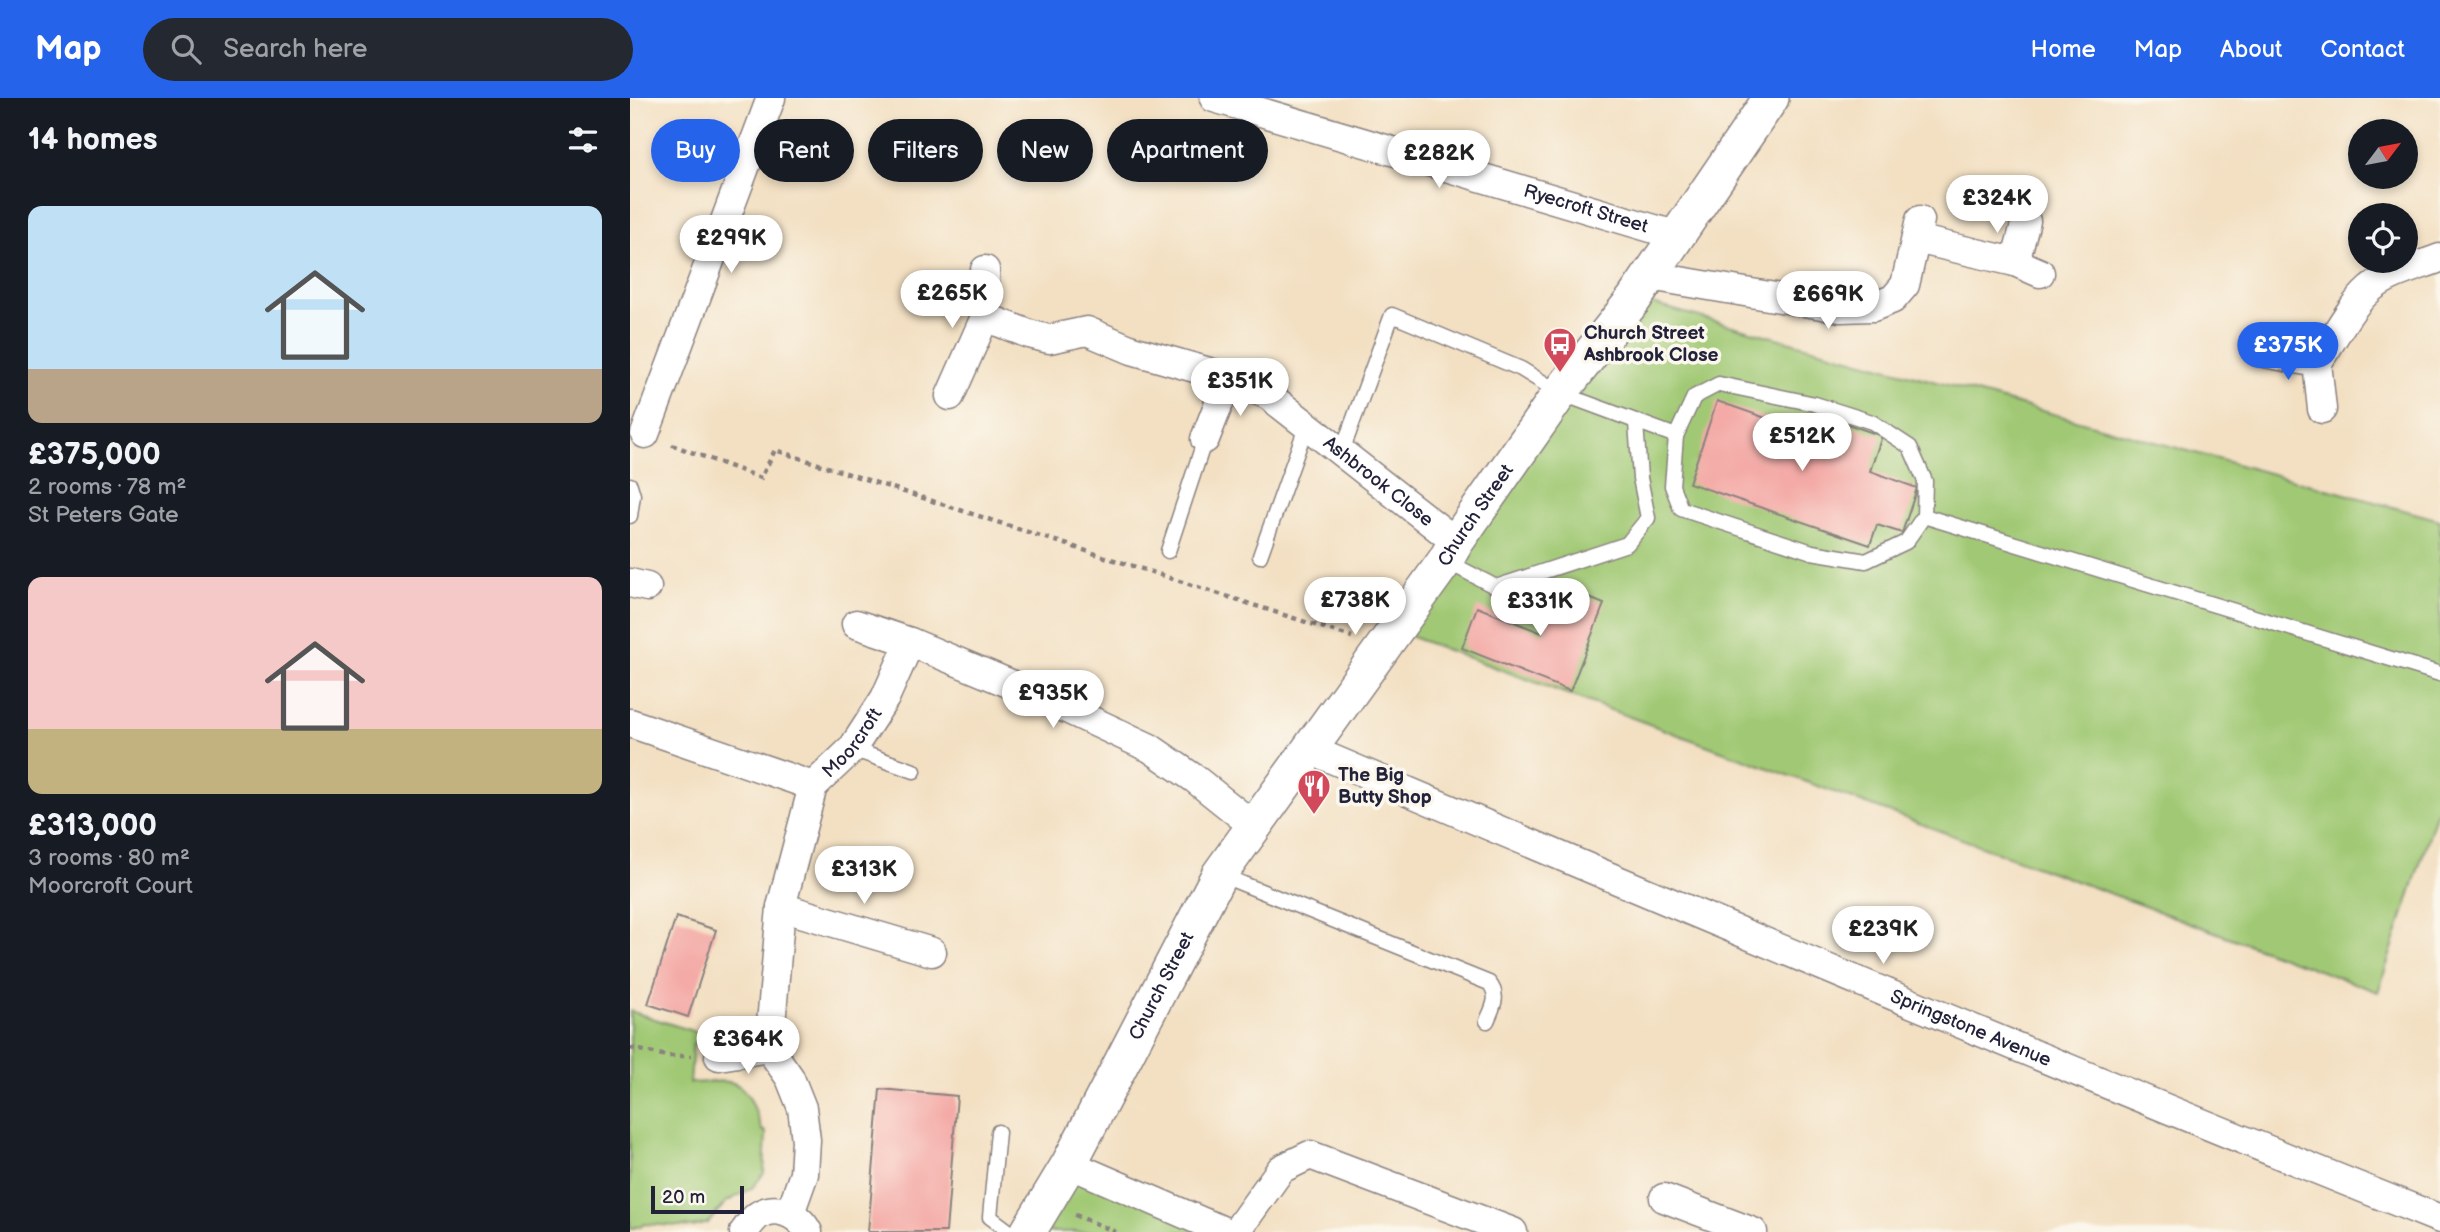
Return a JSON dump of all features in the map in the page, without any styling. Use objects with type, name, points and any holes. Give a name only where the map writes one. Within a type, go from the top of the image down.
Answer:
[{"type":"street","points":[[645,434],[771,98]]},
{"type":"street","name":"Ryecroft Street","points":[[1214,98],[1678,236]]},
{"type":"street","name":"Church Street","points":[[1027,1232],[1069,1164],[1219,875],[1311,750],[1560,393],[1650,276],[1771,98]]},
{"type":"street","points":[[1650,276],[1840,308],[1873,307],[1893,299],[1905,285],[1918,230],[2027,267],[2026,221]]},
{"type":"street","points":[[2322,409],[2318,363],[2353,308],[2369,290],[2391,276],[2440,258]]},
{"type":"street","points":[[950,396],[985,317],[985,270]]},
{"type":"street","name":"Ashbrook Close","points":[[985,317],[1049,339],[1087,331],[1132,350],[1185,364],[1268,395],[1341,454],[1450,551]]},
{"type":"street","points":[[2259,352],[2318,363]]},
{"type":"street","points":[[1205,439],[1228,380]]},
{"type":"street","points":[[856,624],[910,642],[1037,695],[1150,748],[1195,779],[1255,827]]},
{"type":"street","name":"Moorcroft","points":[[769,1048],[782,907],[813,786],[852,748],[885,698],[910,642]]},
{"type":"street","points":[[630,723],[813,786]]},
{"type":"street","name":"Springstone Avenue","points":[[1311,750],[2122,1092],[2440,1219]]},
{"type":"street","points":[[782,907],[932,952]]},
{"type":"street","points":[[719,1056],[769,1048],[790,1078],[802,1108],[806,1140],[799,1222],[780,1210],[768,1211],[756,1217],[744,1232]]},
{"type":"street","points":[[1236,1232],[1281,1169],[1310,1155],[1513,1232]]},
{"type":"street","points":[[1069,1164],[1226,1232]]},
{"type":"street","points":[[1664,1198],[1753,1232]]},
{"type":"lane","points":[[1341,454],[1392,315],[1521,369],[1560,393],[1676,436]]},
{"type":"lane","points":[[1719,384],[1815,404],[1872,422],[1910,447],[1925,481],[1924,516],[1906,542],[1867,561],[1812,552],[1681,509],[1672,486],[1676,436],[1694,397],[1719,384]]},
{"type":"lane","points":[[1450,551],[1496,587],[1627,544],[1648,518],[1640,478],[1636,423]]},
{"type":"lane","points":[[1260,556],[1306,427]]},
{"type":"lane","points":[[1168,551],[1205,439]]},
{"type":"lane","points":[[630,485],[633,495],[630,516]]},
{"type":"lane","points":[[1924,516],[2440,674]]},
{"type":"lane","points":[[852,748],[914,771]]},
{"type":"lane","points":[[1219,875],[1489,983],[1495,991],[1495,1001],[1487,1021]]},
{"type":"lane","points":[[998,1132],[990,1217],[1010,1232]]},
{"type":"path","points":[[645,434],[761,478],[775,450],[1382,647]]},
{"type":"path","points":[[630,1048],[668,1056],[719,1056]]},
{"type":"path","points":[[1069,1223],[1072,1214],[1116,1232]]},
{"type":"green space","points":[[1634,299],[2440,520],[2440,802],[2378,992],[1393,630]]},
{"type":"green space","points":[[630,1011],[708,1036],[693,1044],[690,1083],[720,1081],[736,1084],[747,1094],[762,1130],[766,1132],[764,1173],[753,1187],[725,1203],[708,1223],[693,1227],[645,1224],[630,1229]]},
{"type":"green space","points":[[1069,1164],[1226,1232],[1028,1232]]},
{"type":"building","points":[[1717,401],[1823,438],[1830,418],[1882,436],[1870,471],[1917,488],[1902,533],[1877,525],[1870,545],[1689,483]]},
{"type":"building","points":[[1560,586],[1604,604],[1570,691],[1462,648],[1477,607],[1542,633],[1548,616],[1537,611],[1543,595],[1555,599]]},
{"type":"building","points":[[676,917],[716,930],[688,1017],[648,1004]]},
{"type":"building","points":[[880,1089],[957,1096],[946,1232],[868,1232]]},
{"type":"place","name":"Church Street Ashbrook Close","points":[[1560,374]]},
{"type":"place","name":"The Big Butty Shop","points":[[1314,816]]}]
